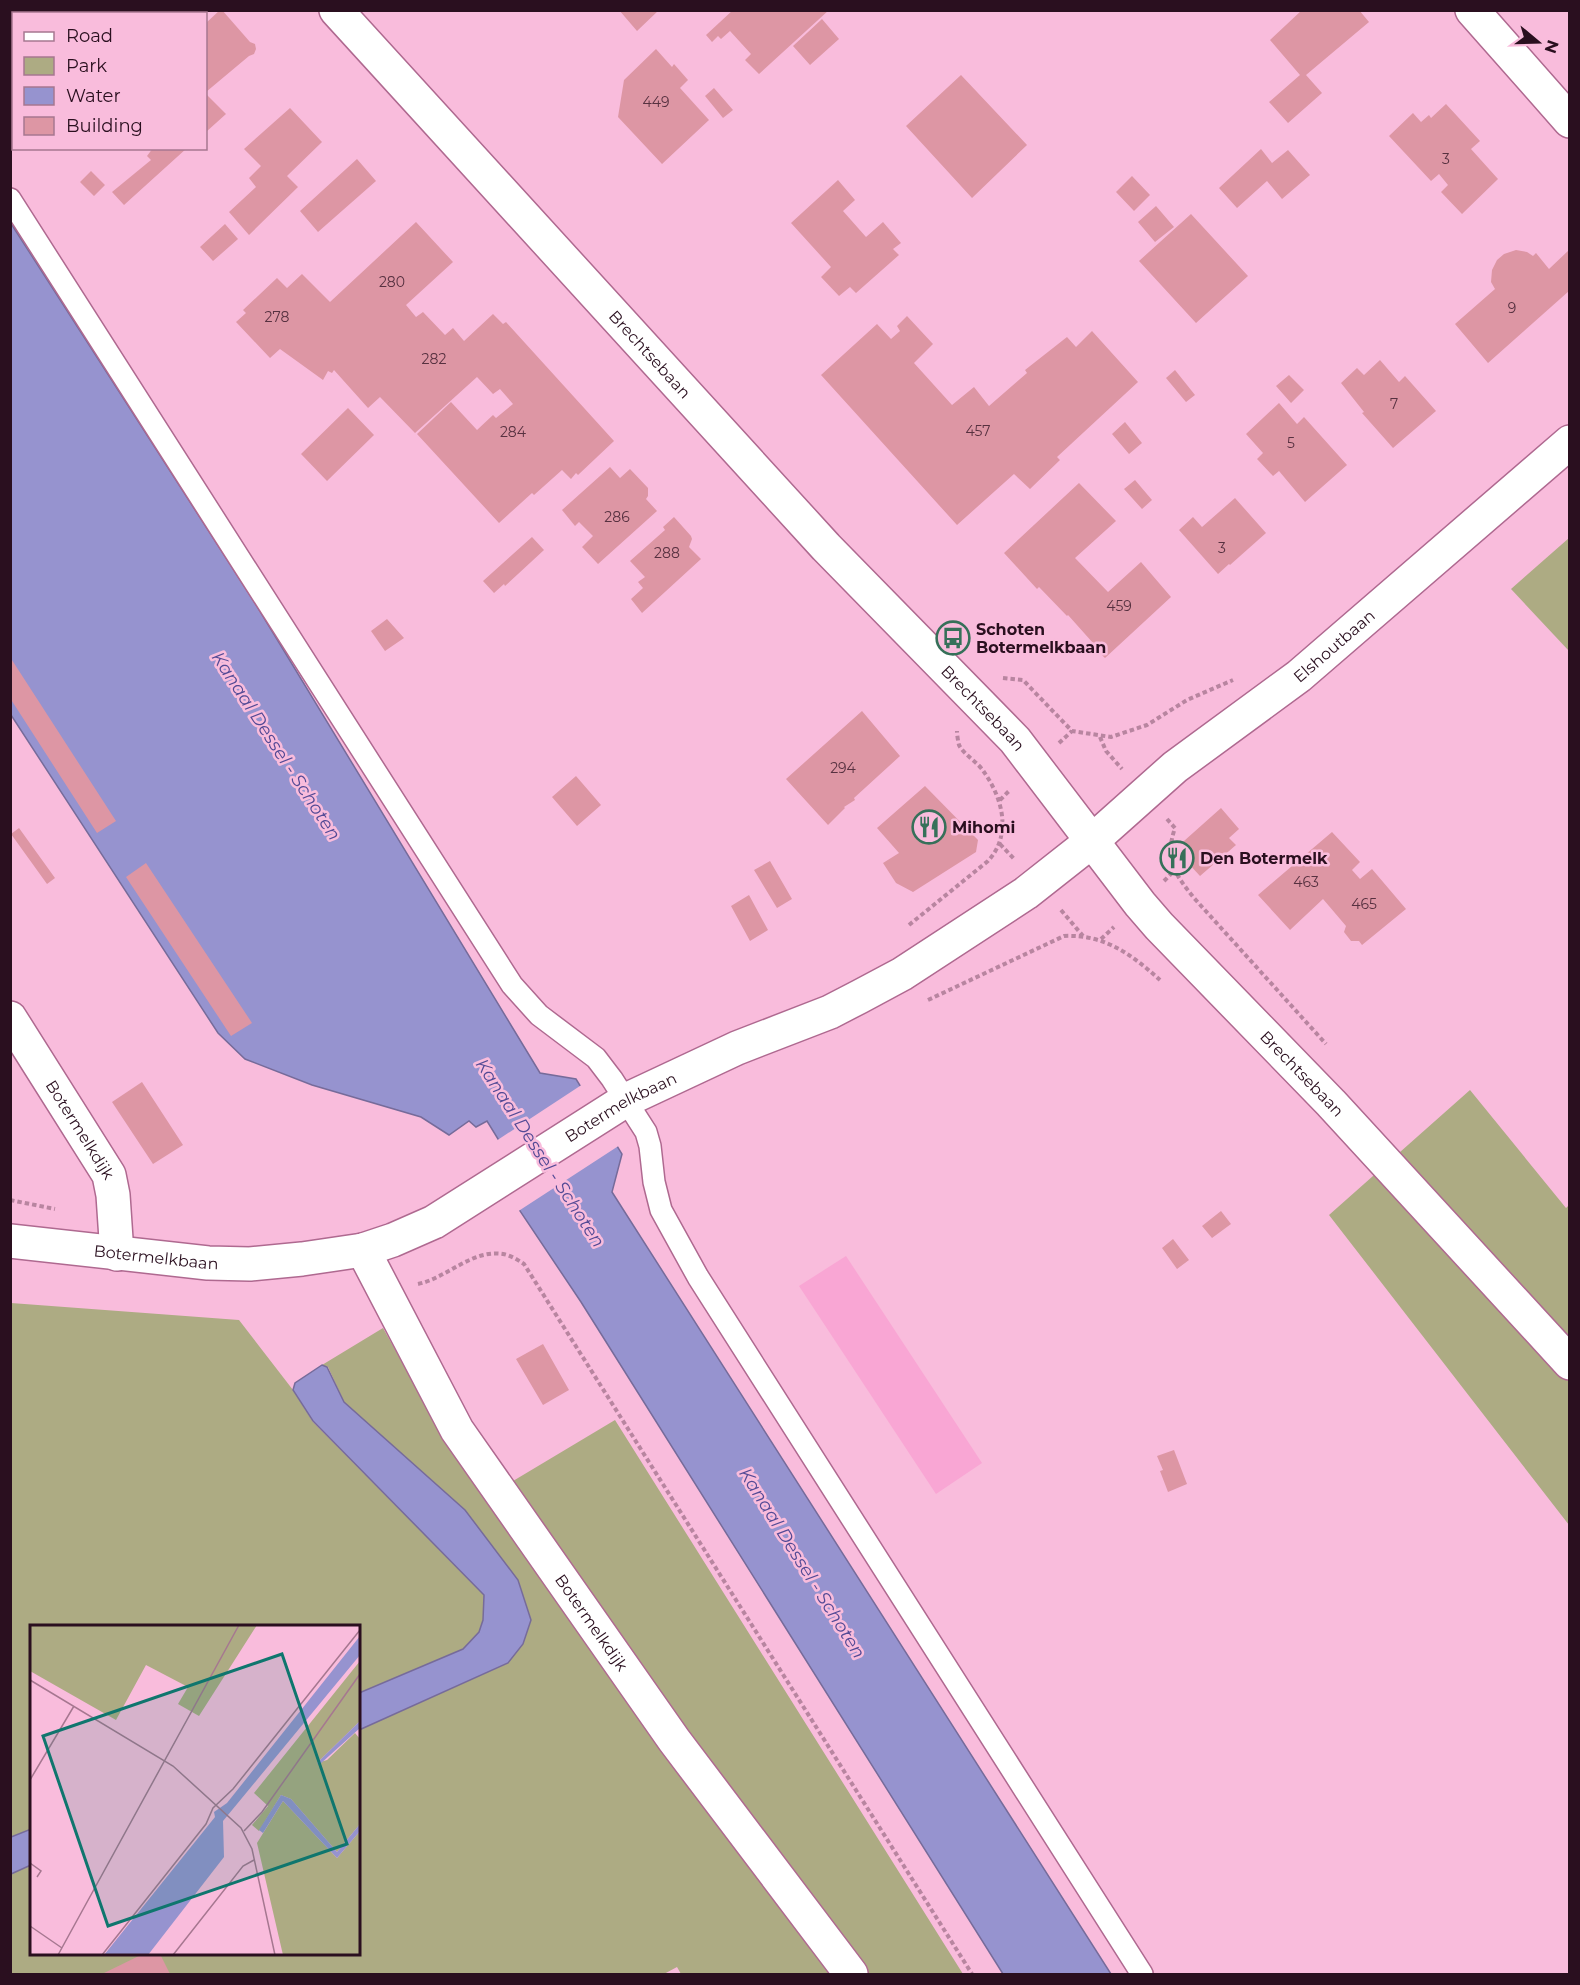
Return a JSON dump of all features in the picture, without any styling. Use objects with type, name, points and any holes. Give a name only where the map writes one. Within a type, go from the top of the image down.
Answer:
[{"type":"main road","name":"Brechtsebaan","points":[[336,10],[826,547],[1015,740],[1159,926],[1331,1103],[1569,1363]]},
{"type":"main road","points":[[1472,10],[1569,121]]},
{"type":"main road","name":"Elshoutbaan","points":[[1092,841],[1175,767],[1299,676],[1569,442]]},
{"type":"main road","name":"Botermelkbaan","points":[[10,1241],[208,1263],[250,1264],[363,1250],[393,1240],[434,1222],[616,1107],[737,1048],[830,1012],[902,974],[1026,893],[1092,841]]},
{"type":"main road","name":"Botermelkdijk","points":[[10,1018],[109,1175],[113,1195],[117,1254]]},
{"type":"main road","name":"Botermelkdijk","points":[[363,1250],[457,1431],[674,1740],[851,1974]]},
{"type":"lane","points":[[10,199],[512,985],[539,1016],[603,1066],[616,1107],[646,1132],[661,1210],[698,1277],[1142,1974]]},
{"type":"path","points":[[1072,731],[1111,737],[1147,725],[1187,700],[1234,679]]},
{"type":"path","points":[[1100,736],[1106,751],[1119,765]]},
{"type":"path","points":[[900,932],[980,868],[995,853],[1000,844],[1003,820],[1000,800]]},
{"type":"path","points":[[1172,825],[1175,828],[1170,844],[1174,871],[1194,898],[1208,912]]},
{"type":"path","points":[[1167,878],[1174,871]]},
{"type":"path","points":[[1101,939],[1117,924]]},
{"type":"path","points":[[1084,936],[1101,939],[1131,955]]},
{"type":"path","points":[[10,1200],[55,1209]]},
{"type":"path","points":[[408,1286],[429,1282],[485,1253],[505,1254],[524,1264],[972,1974]]},
{"type":"shaded area","points":[[846,1256],[982,1463],[936,1494],[799,1286]]},
{"type":"green space","points":[[1569,538],[1569,651],[1511,589]]},
{"type":"green space","points":[[1470,1090],[1566,1208],[1569,1205],[1569,1525],[1329,1215]]},
{"type":"green space","points":[[11,1303],[239,1320],[293,1390],[313,1422],[484,1595],[483,1620],[479,1632],[463,1649],[360,1693],[360,1625],[30,1625],[30,1829],[11,1837]]},
{"type":"green space","points":[[383,1328],[442,1433],[488,1496],[615,1420],[963,1974],[681,1974],[677,1967],[664,1974],[11,1974],[10,1874],[30,1865],[30,1955],[360,1955],[360,1730],[508,1663],[465,1510],[344,1402],[328,1367],[322,1365]]},
{"type":"water","name":"Kanaal Dessel - Schoten","points":[[10,222],[255,603],[540,1073],[576,1079],[622,1154],[612,1192],[1111,1974],[1003,1974],[581,1302],[518,1208],[533,1196],[487,1121],[476,1127],[469,1121],[449,1135],[421,1117],[312,1085],[245,1059],[218,1033],[11,715]]},
{"type":"water","points":[[322,1365],[327,1367],[344,1402],[465,1510],[518,1580],[531,1620],[523,1644],[508,1663],[360,1730],[360,1693],[463,1649],[479,1632],[483,1620],[484,1595],[313,1421],[293,1390],[295,1383]]},
{"type":"water","points":[[30,1829],[30,1865],[11,1874],[11,1837]]},
{"type":"pier","points":[[583,1084],[620,1145],[517,1212],[516,1206],[530,1196],[496,1141]]},
{"type":"building","points":[[101,10],[152,10],[150,12],[102,12]]},
{"type":"building","points":[[222,10],[250,42],[255,44],[256,49],[254,54],[207,91],[207,22]]},
{"type":"building","points":[[619,10],[659,10],[637,31]]},
{"type":"building","points":[[733,10],[829,10],[759,74],[745,60],[751,54],[730,31],[721,39],[718,36],[712,42],[706,35]]},
{"type":"building","points":[[1302,10],[1359,10],[1369,22],[1306,75],[1322,93],[1288,123],[1269,102],[1300,75],[1270,40]]},
{"type":"building","points":[[822,19],[839,39],[810,65],[793,46]]},
{"type":"building","points":[[12,44],[12,67],[10,65],[10,45]]},
{"type":"building","points":[[656,49],[688,80],[680,88],[709,120],[662,164],[618,117],[624,80]]},
{"type":"building","points":[[961,75],[1027,145],[972,198],[906,126]]},
{"type":"building","points":[[714,88],[733,110],[723,118],[705,96]]},
{"type":"building","points":[[207,95],[226,114],[207,131]]},
{"type":"building","points":[[1446,104],[1480,141],[1471,149],[1498,179],[1462,214],[1441,192],[1448,185],[1439,174],[1431,181],[1389,136],[1413,113],[1421,122],[1429,115],[1431,118]]},
{"type":"building","points":[[290,108],[322,142],[287,176],[298,187],[249,235],[229,212],[256,187],[249,178],[261,166],[244,149]]},
{"type":"building","points":[[1261,149],[1272,163],[1288,150],[1310,175],[1282,199],[1267,181],[1237,208],[1219,188]]},
{"type":"building","points":[[152,150],[185,150],[124,205],[112,192],[151,160],[147,156]]},
{"type":"building","points":[[357,159],[376,181],[318,232],[300,211]]},
{"type":"building","points":[[91,171],[105,185],[94,196],[80,182]]},
{"type":"building","points":[[1132,176],[1150,195],[1134,211],[1116,192]]},
{"type":"building","points":[[838,180],[855,200],[843,211],[866,237],[883,222],[901,243],[893,249],[899,255],[856,293],[850,287],[839,296],[821,277],[831,267],[791,223]]},
{"type":"building","points":[[1156,206],[1174,227],[1155,242],[1138,222]]},
{"type":"building","points":[[1191,214],[1248,276],[1196,323],[1139,261]]},
{"type":"building","points":[[416,222],[453,262],[406,305],[416,317],[423,312],[445,335],[453,328],[464,341],[493,314],[503,324],[506,322],[614,441],[578,475],[576,473],[571,479],[562,470],[499,523],[417,434],[451,402],[477,430],[493,415],[496,418],[513,404],[500,389],[493,394],[477,377],[415,433],[380,397],[368,408],[334,370],[332,373],[328,371],[323,380],[280,349],[270,358],[236,322],[246,313],[243,310],[277,278],[287,288],[302,274],[330,302]]},
{"type":"building","points":[[225,224],[238,239],[213,261],[200,247]]},
{"type":"building","points":[[1516,250],[1533,256],[1536,253],[1549,269],[1569,250],[1569,291],[1488,363],[1455,324],[1495,289],[1491,282],[1492,270],[1497,260],[1504,254]]},
{"type":"building","points":[[907,316],[933,344],[914,363],[952,405],[974,387],[989,406],[1027,373],[1025,370],[1067,337],[1076,347],[1092,331],[1138,382],[1057,457],[1060,460],[1030,489],[1014,474],[957,525],[821,375],[877,324],[891,339],[900,331],[897,326]]},
{"type":"building","points":[[1380,360],[1399,382],[1405,376],[1436,411],[1393,448],[1362,413],[1364,412],[1341,383],[1357,368],[1364,375]]},
{"type":"building","points":[[1175,370],[1195,395],[1186,402],[1166,378]]},
{"type":"building","points":[[1289,375],[1304,390],[1291,403],[1276,386]]},
{"type":"building","points":[[1279,403],[1297,424],[1304,417],[1347,465],[1305,502],[1279,471],[1273,476],[1257,459],[1263,453],[1246,434]]},
{"type":"building","points":[[348,408],[374,435],[327,481],[301,454]]},
{"type":"building","points":[[1125,422],[1142,443],[1129,454],[1112,434]]},
{"type":"building","points":[[610,467],[620,478],[630,469],[648,488],[646,499],[657,511],[598,564],[582,547],[593,536],[579,522],[575,526],[562,510]]},
{"type":"building","points":[[1135,480],[1152,500],[1142,509],[1124,489]]},
{"type":"building","points":[[1079,483],[1116,521],[1075,558],[1108,592],[1141,562],[1171,597],[1105,658],[1091,645],[1093,643],[1068,615],[1039,587],[1037,589],[1004,553]]},
{"type":"building","points":[[1235,498],[1266,533],[1218,574],[1179,530],[1193,517],[1202,527]]},
{"type":"building","points":[[674,517],[691,536],[689,547],[701,559],[642,613],[631,599],[643,588],[638,582],[645,577],[630,561],[665,530],[663,527]]},
{"type":"building","points":[[532,537],[544,550],[505,586],[504,584],[494,593],[483,581]]},
{"type":"building","points":[[387,619],[404,638],[385,651],[371,631]]},
{"type":"building","points":[[10,657],[116,821],[97,833],[10,698]]},
{"type":"building","points":[[862,711],[900,756],[854,798],[855,800],[844,807],[828,825],[786,779]]},
{"type":"building","points":[[576,776],[601,805],[577,826],[552,797]]},
{"type":"building","points":[[925,786],[978,840],[976,852],[913,892],[896,883],[883,863],[899,853],[877,828]]},
{"type":"building","points":[[1221,808],[1239,829],[1229,838],[1236,845],[1200,876],[1175,849]]},
{"type":"building","points":[[19,828],[55,878],[47,884],[11,834]]},
{"type":"building","points":[[1332,832],[1360,862],[1352,870],[1360,879],[1372,869],[1406,909],[1362,945],[1359,941],[1351,941],[1344,932],[1346,926],[1323,899],[1290,930],[1258,895]]},
{"type":"building","points":[[770,861],[792,899],[777,908],[754,870]]},
{"type":"building","points":[[146,863],[252,1023],[231,1036],[126,877]]},
{"type":"building","points":[[749,895],[768,930],[750,941],[731,906]]},
{"type":"building","points":[[142,1082],[183,1145],[153,1164],[112,1102]]},
{"type":"building","points":[[1221,1211],[1231,1224],[1212,1238],[1202,1226]]},
{"type":"building","points":[[1173,1239],[1189,1260],[1177,1269],[1162,1248]]},
{"type":"building","points":[[543,1344],[569,1390],[543,1405],[516,1359]]},
{"type":"building","points":[[1174,1450],[1187,1484],[1168,1492],[1157,1456]]},
{"type":"building","points":[[141,1955],[160,1955],[170,1974],[102,1974]]},
{"type":"place","name":"Schoten Botermelkbaan","points":[[953,638]]},
{"type":"place","name":"Mihomi","points":[[929,827]]},
{"type":"place","name":"Den Botermelk","points":[[1177,858]]}]
